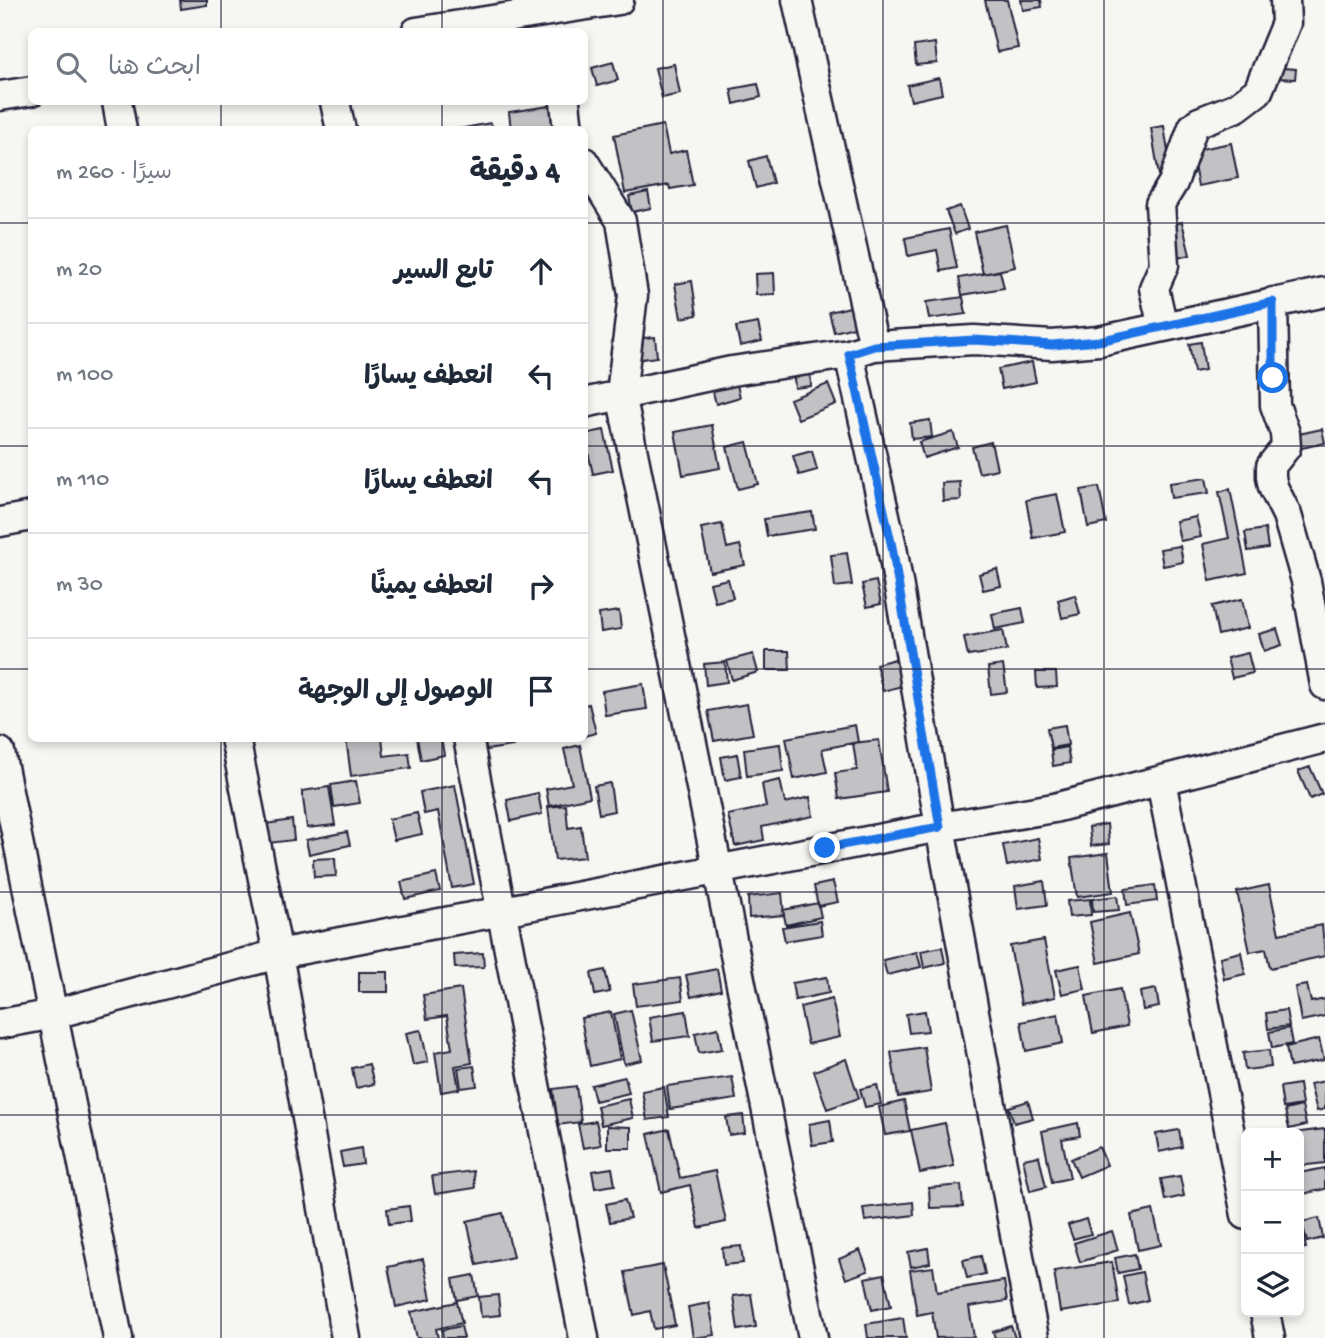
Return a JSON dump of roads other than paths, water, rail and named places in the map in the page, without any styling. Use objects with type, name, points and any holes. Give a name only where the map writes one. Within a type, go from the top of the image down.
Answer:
[{"type":"street","points":[[467,28],[557,21],[619,0]]},
{"type":"street","points":[[796,0],[862,350],[892,547],[940,827],[1034,1338]]},
{"type":"street","points":[[1163,327],[1154,288],[1164,265],[1160,204],[1173,183],[1193,127],[1199,121],[1237,107],[1258,91],[1286,23],[1285,0]]},
{"type":"street","points":[[0,96],[28,92]]},
{"type":"street","points":[[118,105],[121,126]]},
{"type":"street","points":[[336,105],[340,126]]},
{"type":"street","points":[[565,105],[568,126]]},
{"type":"street","points":[[588,168],[621,220],[634,295],[621,394],[813,1338]]},
{"type":"street","points":[[588,402],[732,370],[862,350],[974,340],[1052,345],[1099,341],[1325,292]]},
{"type":"street","points":[[1273,302],[1275,405],[1285,433],[1286,447],[1271,467],[1271,477],[1287,515],[1306,581],[1325,685]]},
{"type":"street","points":[[0,522],[28,517]]},
{"type":"street","points":[[0,1024],[54,1014],[278,954],[940,827],[1054,808],[1325,738]]},
{"type":"street","points":[[236,742],[278,954],[346,1338]]},
{"type":"street","points":[[469,742],[584,1338]]},
{"type":"street","points":[[0,752],[118,1338]]},
{"type":"street","points":[[1161,781],[1241,1191]]},
{"type":"street","points":[[1266,1317],[1270,1338]]}]
